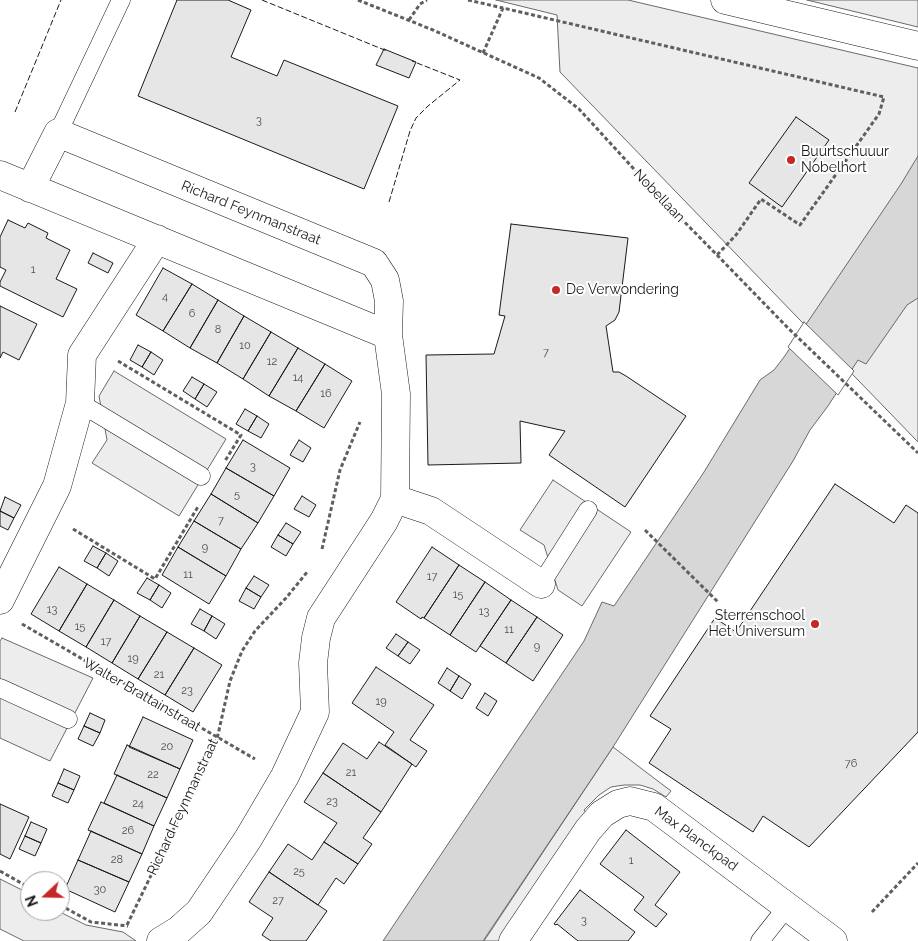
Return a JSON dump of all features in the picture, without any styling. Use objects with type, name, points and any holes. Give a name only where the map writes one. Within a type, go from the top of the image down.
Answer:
[{"type":"street","points":[[725,0],[918,46]]},
{"type":"street","points":[[30,188],[58,133]]},
{"type":"street","name":"Richard Feynmanstraat","points":[[58,133],[374,264],[385,280],[389,301],[388,335],[396,394],[395,499],[384,522],[321,618],[313,663],[315,712],[285,776],[248,840],[199,912],[179,930],[161,941]]},
{"type":"street","points":[[0,175],[388,335]]},
{"type":"street","points":[[0,600],[57,486],[80,403],[82,355],[156,239]]},
{"type":"street","points":[[395,499],[431,511],[540,584]]},
{"type":"street","name":"Max Planckpad","points":[[513,941],[588,830],[602,814],[618,804],[630,801],[654,806],[833,941]]},
{"type":"lane","points":[[58,133],[121,0]]},
{"type":"lane","points":[[80,403],[201,476]]},
{"type":"lane","points":[[540,584],[588,510]]},
{"type":"lane","points":[[0,688],[68,719]]},
{"type":"lane","points":[[760,941],[787,907]]},
{"type":"path","name":"Nobellaan","points":[[358,0],[483,52],[539,78],[579,109],[655,192],[788,328],[918,453]]},
{"type":"path","points":[[408,20],[420,4],[427,0]]},
{"type":"path","points":[[468,0],[884,97],[879,114],[800,225],[761,199],[736,235],[717,255]]},
{"type":"path","points":[[483,52],[502,8]]},
{"type":"path","points":[[318,555],[323,548],[340,470],[362,417]]},
{"type":"path","points":[[644,530],[718,602]]},
{"type":"path","name":"Richard Feynmanstraat","points":[[127,925],[217,738],[230,681],[242,651],[256,630],[309,570]]},
{"type":"path","name":"Walter Brattainstraat","points":[[17,621],[285,776]]},
{"type":"path","points":[[872,912],[918,863]]},
{"type":"path","points":[[0,872],[20,883]]},
{"type":"path","points":[[70,910],[91,922],[127,925],[132,930]]},
{"type":"shaded area","points":[[496,0],[628,0],[918,68],[918,442],[560,72],[557,15]]},
{"type":"shaded area","points":[[807,0],[918,0],[918,27],[848,10]]},
{"type":"shaded area","points":[[918,156],[918,298],[907,305],[866,364],[858,360],[810,430],[793,461],[613,747],[483,941],[383,941],[584,641],[602,602],[614,606],[704,472],[760,380],[774,370],[784,357]]},
{"type":"shaded area","points":[[114,371],[226,439],[179,516],[92,463],[107,440],[99,396]]},
{"type":"shaded area","points":[[553,480],[631,532],[582,606],[558,590],[544,545],[520,530]]},
{"type":"shaded area","points":[[2,638],[93,678],[50,761],[0,738],[0,641]]},
{"type":"shaded area","points":[[613,747],[671,791],[666,797],[653,789],[640,785],[624,785],[611,787],[599,795],[584,810],[587,814],[501,941],[484,941]]},
{"type":"shaded area","points":[[0,879],[20,889],[20,921],[70,921],[70,917],[86,925],[123,932],[136,941],[24,941],[0,929]]},
{"type":"pier","points":[[804,322],[854,371],[838,395],[788,347]]},
{"type":"building","points":[[177,0],[228,0],[251,10],[231,57],[277,76],[284,60],[398,106],[364,189],[138,96]]},
{"type":"building","points":[[384,49],[416,62],[409,78],[376,65]]},
{"type":"building","points":[[796,117],[829,140],[782,207],[749,183]]},
{"type":"building","points":[[8,220],[25,228],[28,223],[48,233],[46,238],[70,250],[56,279],[77,289],[63,317],[0,286],[6,270],[0,267],[0,237]]},
{"type":"building","points":[[511,224],[628,238],[619,312],[615,320],[606,326],[613,372],[619,372],[626,376],[686,416],[625,507],[549,455],[565,431],[520,421],[521,463],[428,465],[426,355],[494,354],[505,316],[499,315]]},
{"type":"building","points":[[93,253],[113,263],[108,273],[88,263]]},
{"type":"building","points":[[163,268],[192,284],[163,331],[136,315]]},
{"type":"building","points":[[192,284],[218,300],[190,348],[163,331]]},
{"type":"building","points":[[218,300],[244,316],[217,363],[190,348]]},
{"type":"building","points":[[0,306],[37,324],[19,360],[3,352],[0,358]]},
{"type":"building","points":[[244,316],[271,332],[243,379],[217,363]]},
{"type":"building","points":[[271,332],[298,348],[269,396],[243,379]]},
{"type":"building","points":[[138,345],[151,352],[142,367],[130,360]]},
{"type":"building","points":[[298,348],[325,364],[296,411],[269,396]]},
{"type":"building","points":[[151,352],[163,360],[154,375],[142,367]]},
{"type":"building","points":[[325,364],[352,381],[324,428],[296,411]]},
{"type":"building","points":[[192,377],[204,384],[195,399],[183,391]]},
{"type":"building","points":[[204,384],[217,392],[207,407],[195,399]]},
{"type":"building","points":[[245,409],[257,416],[248,431],[236,424]]},
{"type":"building","points":[[257,416],[269,424],[261,438],[248,431]]},
{"type":"building","points":[[243,440],[290,468],[274,496],[226,468]]},
{"type":"building","points":[[299,440],[311,448],[303,462],[290,455]]},
{"type":"building","points":[[226,468],[274,496],[258,523],[211,494]]},
{"type":"building","name":"Sterrenschool Het Universum","points":[[835,484],[894,523],[906,505],[918,513],[918,732],[809,847],[763,816],[753,832],[649,763],[671,729],[650,716],[715,618],[736,632]]},
{"type":"building","points":[[211,494],[258,523],[241,549],[194,521]]},
{"type":"building","points":[[302,496],[316,505],[309,517],[294,509]]},
{"type":"building","points":[[5,497],[21,505],[14,518],[0,511]]},
{"type":"building","points":[[0,511],[14,518],[8,530],[0,526]]},
{"type":"building","points":[[194,521],[241,549],[226,576],[178,547]]},
{"type":"building","points":[[286,523],[301,532],[293,544],[278,535]]},
{"type":"building","points":[[278,535],[293,544],[286,556],[271,547]]},
{"type":"building","points":[[93,546],[106,553],[97,568],[84,561]]},
{"type":"building","points":[[178,547],[226,576],[209,604],[162,575]]},
{"type":"building","points":[[432,547],[459,565],[424,618],[422,617],[421,619],[396,602]]},
{"type":"building","points":[[106,553],[118,561],[109,576],[97,568]]},
{"type":"building","points":[[459,565],[485,582],[450,635],[424,618]]},
{"type":"building","points":[[59,567],[87,584],[59,631],[31,614]]},
{"type":"building","points":[[254,576],[269,585],[261,597],[246,588]]},
{"type":"building","points":[[147,578],[159,585],[150,600],[137,593]]},
{"type":"building","points":[[485,582],[511,600],[476,652],[450,635]]},
{"type":"building","points":[[87,584],[114,600],[86,647],[59,631]]},
{"type":"building","points":[[159,585],[171,593],[162,608],[150,600]]},
{"type":"building","points":[[246,588],[261,597],[254,609],[239,601]]},
{"type":"building","points":[[114,600],[140,616],[112,663],[86,647]]},
{"type":"building","points":[[511,600],[537,617],[506,663],[480,646]]},
{"type":"building","points":[[200,609],[212,616],[204,631],[191,624]]},
{"type":"building","points":[[140,616],[167,632],[138,679],[112,663]]},
{"type":"building","points":[[212,616],[225,624],[216,639],[204,631]]},
{"type":"building","points":[[537,617],[563,635],[533,681],[506,663]]},
{"type":"building","points":[[167,632],[194,648],[165,695],[138,679]]},
{"type":"building","points":[[396,634],[408,642],[398,656],[386,648]]},
{"type":"building","points":[[408,642],[420,650],[410,664],[398,656]]},
{"type":"building","points":[[194,648],[222,665],[193,712],[165,695]]},
{"type":"building","points":[[376,667],[434,705],[410,740],[427,751],[416,767],[385,745],[394,732],[352,703]]},
{"type":"building","points":[[447,668],[459,676],[450,691],[438,683]]},
{"type":"building","points":[[459,676],[471,684],[462,699],[450,691]]},
{"type":"building","points":[[485,693],[497,701],[488,716],[476,708]]},
{"type":"building","points":[[90,713],[105,720],[100,733],[84,726]]},
{"type":"building","points":[[143,717],[193,740],[180,769],[129,747]]},
{"type":"building","points":[[84,726],[100,733],[93,746],[78,739]]},
{"type":"building","points":[[379,742],[412,764],[381,812],[323,773],[343,743],[367,759]]},
{"type":"building","points":[[127,745],[180,769],[167,798],[114,774]]},
{"type":"building","points":[[64,769],[80,776],[74,790],[58,783]]},
{"type":"building","points":[[323,773],[381,812],[363,838],[372,844],[358,864],[324,842],[337,823],[304,802]]},
{"type":"building","points":[[117,775],[167,798],[154,826],[104,803]]},
{"type":"building","points":[[58,783],[74,790],[68,803],[52,796]]},
{"type":"building","points":[[101,802],[154,826],[142,854],[88,830]]},
{"type":"building","points":[[0,804],[29,817],[10,859],[0,854]]},
{"type":"building","points":[[31,822],[47,829],[41,843],[25,836]]},
{"type":"building","points":[[626,830],[680,872],[655,905],[667,914],[656,927],[634,910],[644,897],[600,864]]},
{"type":"building","points":[[91,831],[142,854],[129,882],[78,860]]},
{"type":"building","points":[[25,836],[41,843],[35,856],[19,849]]},
{"type":"building","points":[[324,842],[358,864],[344,884],[336,878],[318,905],[269,872],[288,844],[312,860]]},
{"type":"building","points":[[78,860],[129,882],[115,912],[70,891],[70,878]]},
{"type":"building","points":[[269,872],[327,911],[306,941],[271,941],[262,935],[273,918],[249,902]]},
{"type":"building","points":[[580,890],[635,932],[628,941],[578,941],[557,924],[554,924]]},
{"type":"fence","points":[[15,112],[61,0]]},
{"type":"fence","points":[[262,0],[387,51]]},
{"type":"fence","points":[[389,202],[410,131],[416,118],[460,80],[412,61]]},
{"type":"place","name":"Buurtschuuur Nobelhort","points":[[791,160]]},
{"type":"place","name":"De Verwondering","points":[[556,290]]},
{"type":"place","name":"Sterrenschool Het Universum","points":[[815,624]]}]
